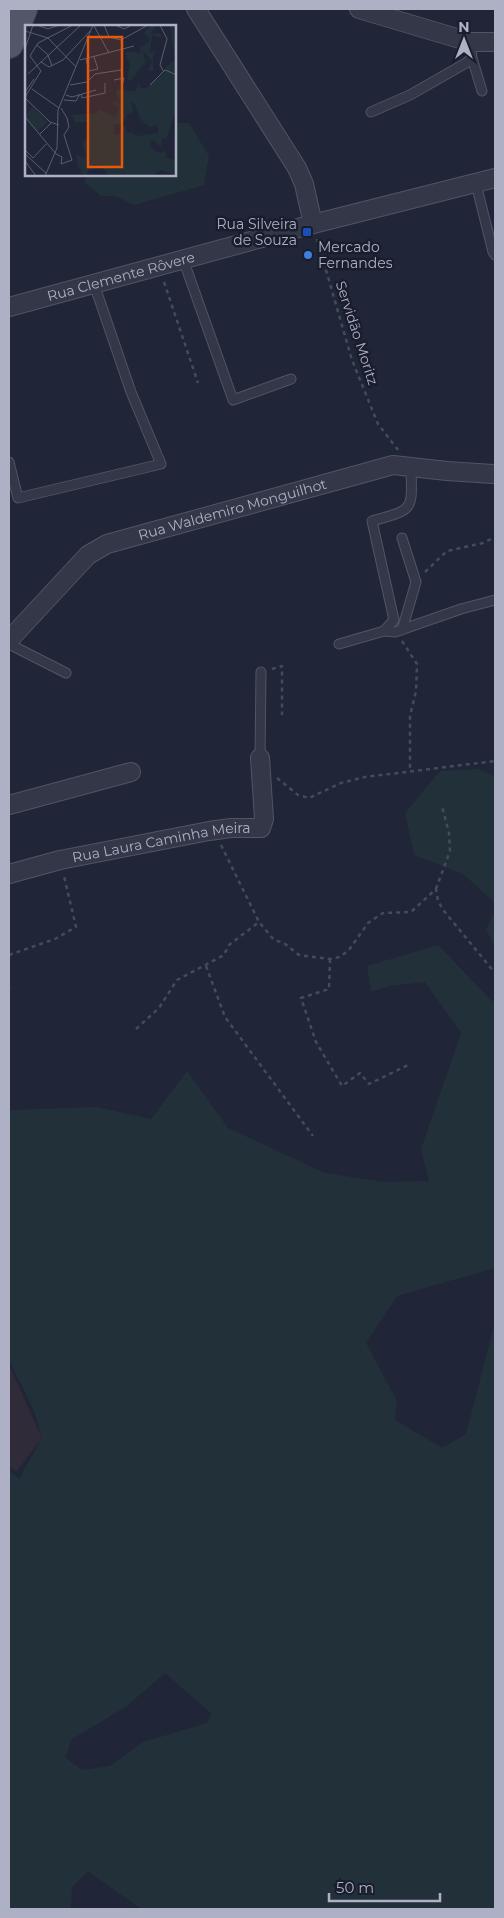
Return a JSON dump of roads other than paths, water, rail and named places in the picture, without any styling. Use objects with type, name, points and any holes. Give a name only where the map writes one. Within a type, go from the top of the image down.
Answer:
[{"type":"main road","points":[[9,44],[23,9]]},
{"type":"street","points":[[196,9],[296,168],[304,184],[313,224]]},
{"type":"street","points":[[359,9],[471,50],[495,42]]},
{"type":"street","name":"Rua Clemente Rôvere","points":[[9,307],[313,224],[495,178]]},
{"type":"street","name":"Rua Waldemiro Monguilhot","points":[[9,640],[88,555],[107,544],[393,464],[493,474]]},
{"type":"street","name":"Rua Laura Caminha Meira","points":[[9,874],[60,860],[208,831],[231,828],[261,828],[264,819],[260,758]]},
{"type":"street","points":[[9,805],[131,772]]},
{"type":"lane","points":[[471,50],[482,92]]},
{"type":"lane","points":[[371,112],[410,95],[457,69],[471,50]]},
{"type":"lane","points":[[476,184],[495,254]]},
{"type":"lane","points":[[183,260],[233,400],[291,380]]},
{"type":"lane","points":[[9,462],[18,498],[161,464],[131,392],[94,284]]},
{"type":"lane","points":[[384,631],[394,620],[372,522],[397,514],[408,508],[411,502],[411,467]]},
{"type":"lane","points":[[399,631],[416,582],[402,538]]},
{"type":"lane","points":[[339,644],[384,631],[399,631],[461,609],[495,600]]},
{"type":"lane","points":[[9,644],[66,673]]},
{"type":"lane","points":[[260,758],[261,672]]},
{"type":"place","name":"Rua Silveira de Souza","points":[[307,232]]},
{"type":"place","name":"Mercado Fernandes","points":[[308,255]]}]
